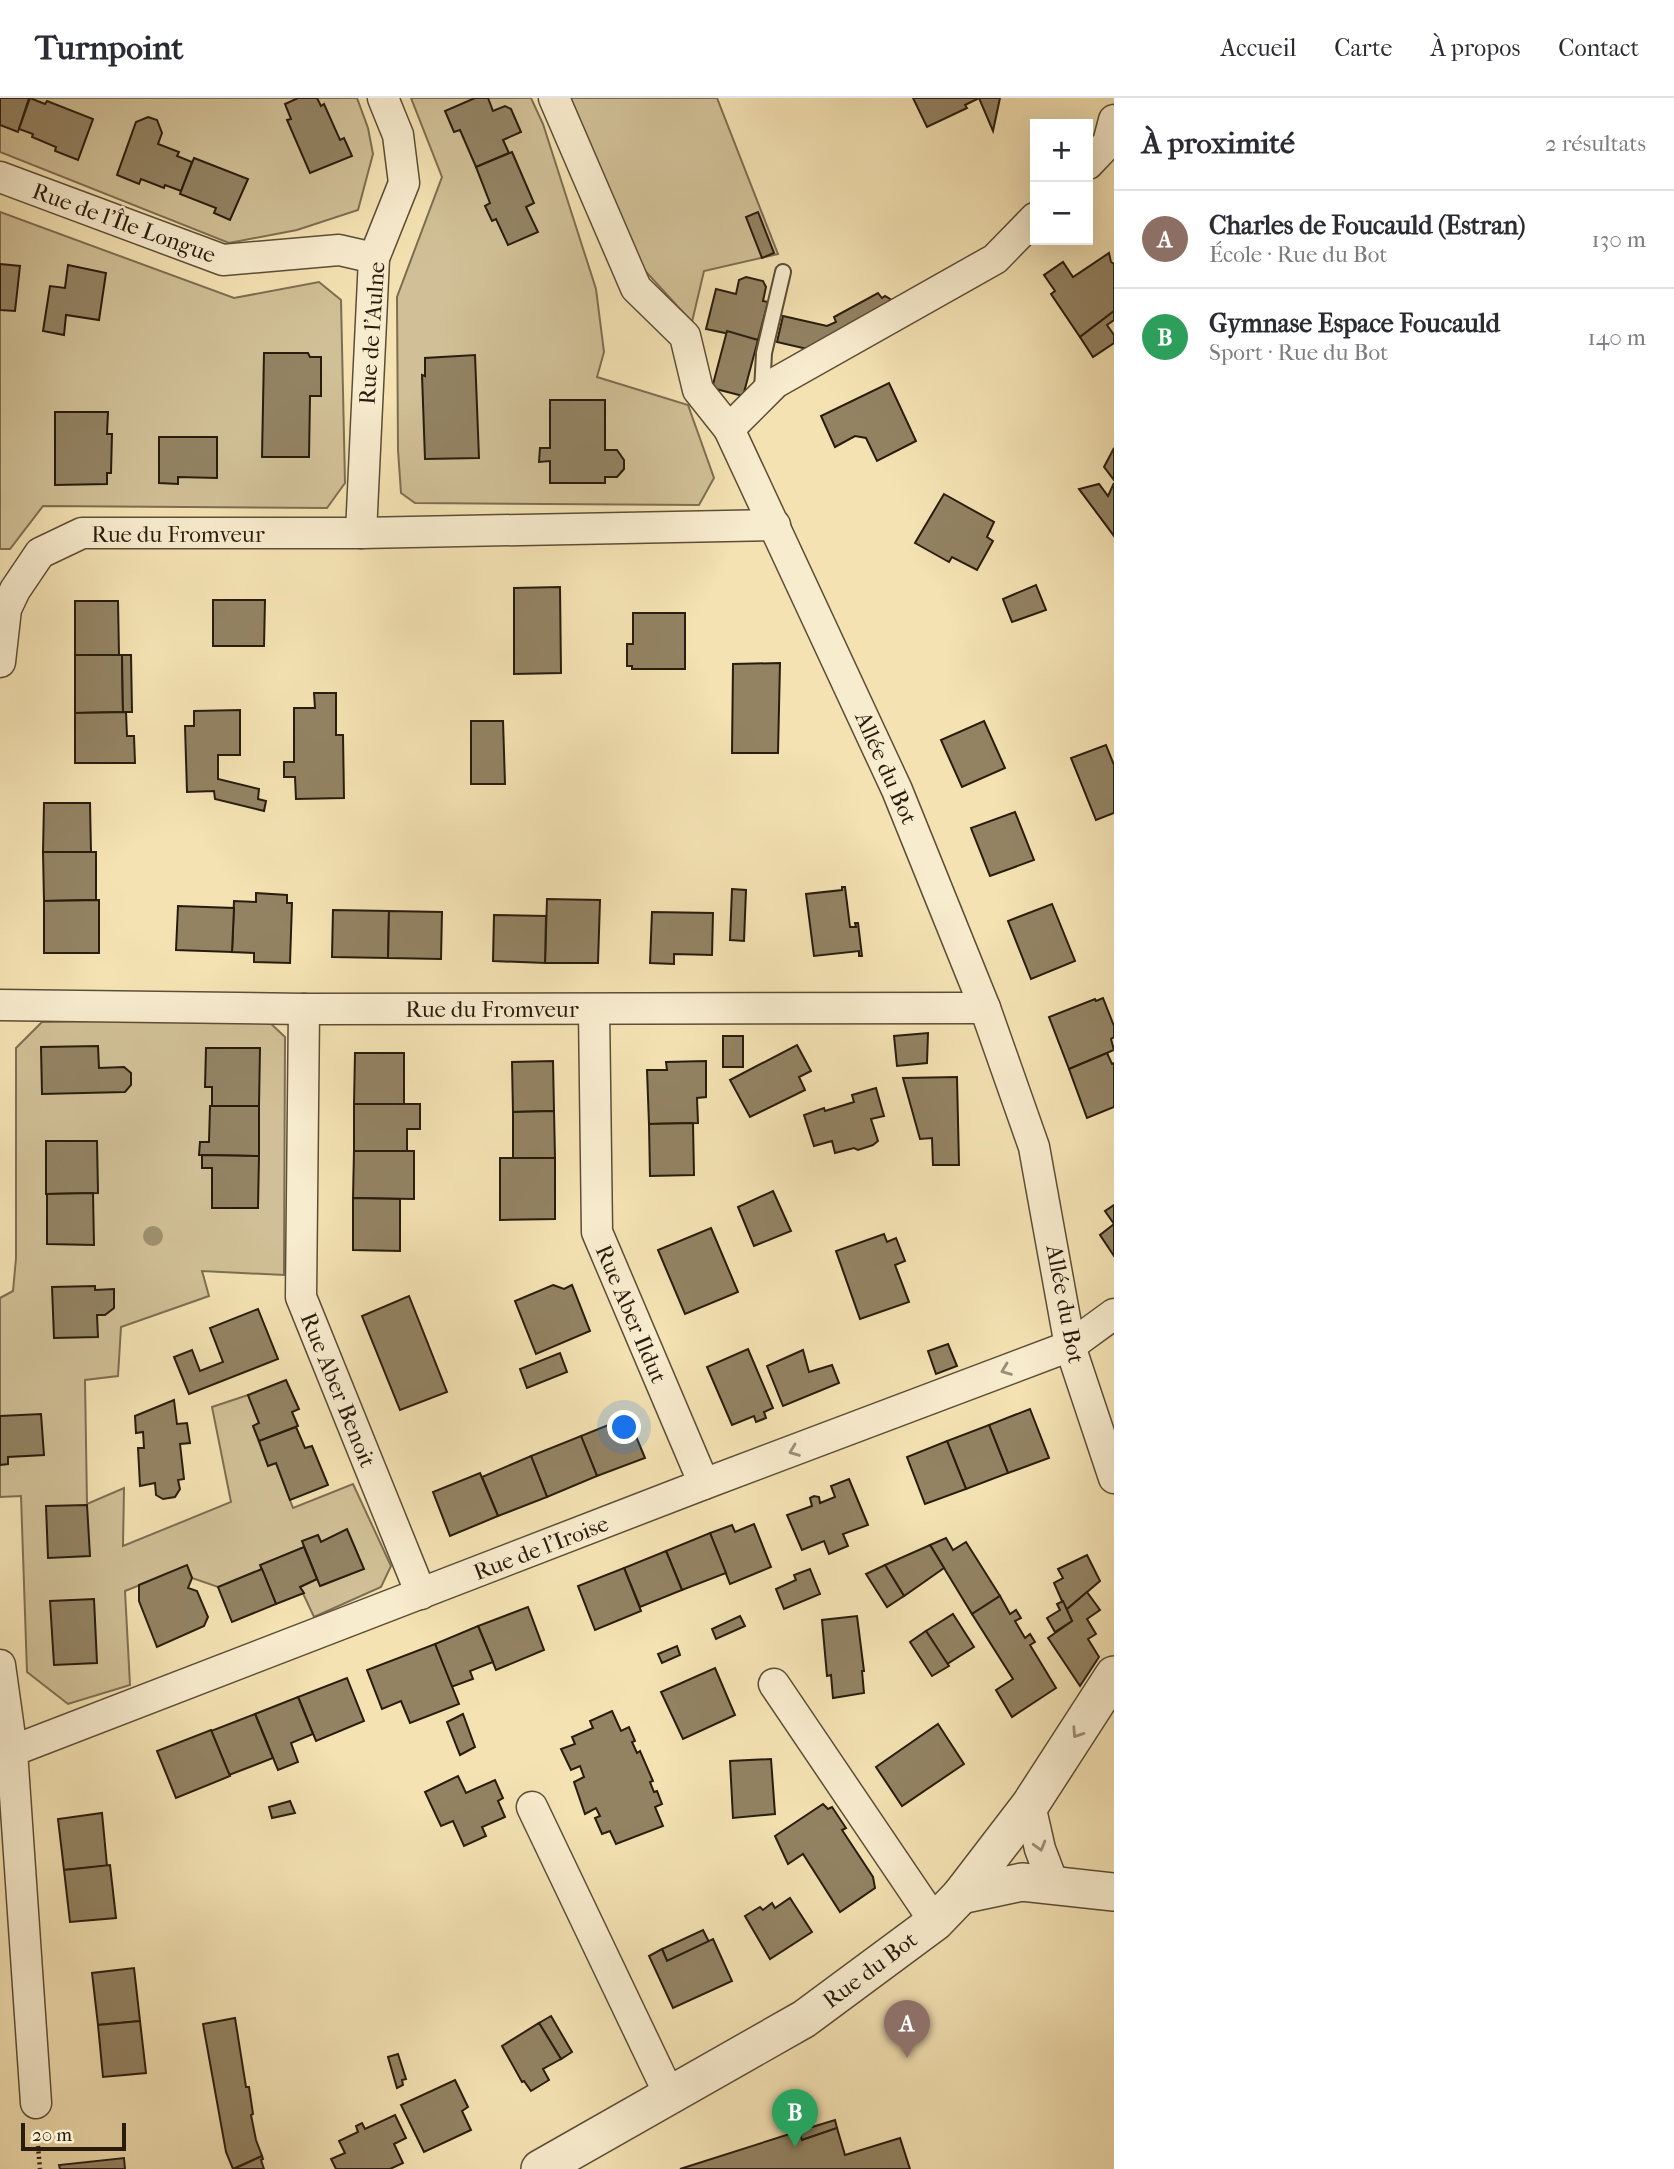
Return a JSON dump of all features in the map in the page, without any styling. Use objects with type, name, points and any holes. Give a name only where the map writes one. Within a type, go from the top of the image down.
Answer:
[{"type":"street","name":"Rue de l'Aulne","points":[[361,533],[374,258],[404,183],[398,135],[383,98]]},
{"type":"street","name":"Allée du Bot","points":[[554,98],[636,288],[685,336],[698,390],[729,429],[897,790],[985,1008],[1034,1147],[1070,1346],[1114,1478]]},
{"type":"street","points":[[1093,159],[1108,143],[1114,120]]},
{"type":"street","name":"Rue de l'Île Longue","points":[[0,177],[223,260],[339,250],[374,258]]},
{"type":"street","points":[[729,429],[775,383],[995,259],[1030,223]]},
{"type":"street","name":"Rue du Fromveur","points":[[0,662],[6,609],[15,590],[40,553],[82,533],[361,533],[775,525]]},
{"type":"street","name":"Rue du Fromveur","points":[[0,1005],[594,1010],[985,1008]]},
{"type":"street","name":"Rue Aber Benoit","points":[[304,1009],[300,1297],[421,1594]]},
{"type":"street","name":"Rue Aber Ildut","points":[[594,1010],[597,1232],[704,1484]]},
{"type":"street","name":"Rue de l'Iroise","points":[[12,1751],[1070,1346],[1114,1314]]},
{"type":"street","points":[[0,1665],[12,1751],[36,2104]]},
{"type":"street","name":"Rue du Bot","points":[[540,2169],[804,2019],[935,1922],[961,1895],[1030,1805],[1114,1675]]},
{"type":"street","points":[[774,1684],[935,1922]]},
{"type":"street","points":[[1030,1805],[1040,1849],[1054,1886]]},
{"type":"street","points":[[532,1807],[670,2096]]},
{"type":"street","points":[[961,1895],[1022,1882],[1114,1892]]},
{"type":"lane","points":[[761,397],[764,353],[783,272]]},
{"type":"shaded area","points":[[0,98],[357,98],[368,128],[373,154],[358,210],[297,230],[229,243],[0,152]]},
{"type":"shaded area","points":[[411,98],[531,98],[543,124],[596,289],[604,352],[597,377],[688,405],[714,478],[699,505],[415,503],[401,493],[398,450],[397,297],[442,177]]},
{"type":"shaded area","points":[[562,98],[717,98],[778,254],[704,271],[692,322],[627,251]]},
{"type":"shaded area","points":[[0,212],[234,298],[319,282],[341,300],[345,483],[327,508],[43,506],[10,549],[0,549]]},
{"type":"shaded area","points":[[267,1020],[285,1037],[284,1275],[202,1271],[209,1296],[121,1327],[118,1376],[85,1380],[87,1504],[124,1488],[123,1546],[231,1502],[212,1407],[248,1395],[259,1423],[253,1426],[268,1466],[276,1463],[293,1508],[353,1484],[391,1566],[381,1587],[314,1617],[300,1587],[317,1579],[321,1586],[363,1569],[347,1530],[321,1542],[318,1535],[303,1541],[304,1547],[261,1565],[262,1569],[218,1587],[192,1578],[187,1566],[125,1591],[130,1685],[68,1704],[27,1672],[21,1496],[0,1497],[0,1298],[13,1291],[16,1258],[16,1048],[42,1022]]},
{"type":"building","points":[[0,98],[29,98],[18,132],[0,125]]},
{"type":"building","points":[[30,98],[45,104],[47,101],[93,119],[78,160],[55,151],[56,147],[19,129]]},
{"type":"building","points":[[298,98],[317,98],[321,106],[324,104],[340,140],[344,138],[352,156],[310,173],[287,120],[291,119],[285,104]]},
{"type":"building","points":[[475,98],[488,98],[493,111],[505,106],[511,109],[521,132],[503,140],[509,153],[476,167],[460,130],[454,132],[445,111]]},
{"type":"building","points":[[913,98],[979,98],[965,105],[967,108],[927,127]]},
{"type":"building","points":[[979,98],[1000,98],[993,131]]},
{"type":"building","points":[[148,117],[157,120],[162,133],[158,144],[179,152],[177,156],[192,162],[181,191],[141,179],[139,184],[117,175],[136,122]]},
{"type":"building","points":[[512,152],[534,203],[526,207],[538,232],[508,245],[496,219],[492,221],[485,206],[490,203],[476,167]]},
{"type":"building","points":[[194,158],[248,179],[230,220],[214,213],[216,208],[180,194]]},
{"type":"building","points":[[758,212],[774,253],[762,258],[746,217]]},
{"type":"building","points":[[1109,253],[1114,264],[1114,311],[1080,337],[1051,294],[1055,291],[1044,275],[1063,262],[1073,277]]},
{"type":"building","points":[[0,264],[20,266],[15,311],[0,310]]},
{"type":"building","points":[[68,265],[106,273],[99,320],[66,315],[64,335],[43,331],[50,286],[65,288]]},
{"type":"building","points":[[746,277],[763,281],[766,287],[763,301],[768,302],[758,340],[706,329],[716,289],[736,294],[739,280]]},
{"type":"building","points":[[878,293],[892,303],[820,352],[777,342],[783,316],[827,326],[836,322],[834,317]]},
{"type":"building","points":[[1114,311],[1114,320],[1107,325],[1114,335],[1114,343],[1093,357],[1080,337]]},
{"type":"building","points":[[727,331],[758,340],[743,396],[712,388]]},
{"type":"building","points":[[264,353],[308,353],[310,357],[321,357],[321,396],[310,396],[309,457],[262,457]]},
{"type":"building","points":[[475,355],[479,458],[425,459],[422,375],[425,376],[425,358]]},
{"type":"building","points":[[889,383],[916,441],[877,461],[866,438],[855,436],[835,447],[821,416]]},
{"type":"building","points":[[550,400],[605,400],[605,450],[617,450],[624,460],[624,469],[617,477],[605,477],[605,483],[550,483],[550,461],[539,462],[540,448],[550,448]]},
{"type":"building","points":[[55,412],[108,412],[107,434],[112,434],[111,473],[107,473],[107,484],[55,485]]},
{"type":"building","points":[[159,437],[217,437],[217,478],[178,477],[178,484],[159,483]]},
{"type":"building","points":[[1114,448],[1114,480],[1104,467]]},
{"type":"building","points":[[1114,483],[1114,536],[1079,489],[1099,484],[1108,496]]},
{"type":"building","points":[[944,494],[994,522],[987,537],[993,541],[977,570],[952,557],[949,562],[915,543]]},
{"type":"building","points":[[1036,585],[1046,610],[1012,622],[1003,599]]},
{"type":"building","points":[[560,587],[561,673],[514,674],[514,588]]},
{"type":"building","points":[[213,600],[265,600],[264,646],[213,646]]},
{"type":"building","points":[[75,601],[118,601],[119,655],[75,655]]},
{"type":"building","points":[[633,613],[685,613],[685,669],[632,669],[632,666],[627,666],[627,644],[633,644]]},
{"type":"building","points":[[75,655],[122,655],[123,712],[75,713]]},
{"type":"building","points":[[122,655],[131,655],[132,712],[123,712]]},
{"type":"building","points":[[780,663],[778,753],[732,753],[733,664]]},
{"type":"building","points":[[314,693],[336,693],[336,735],[343,735],[344,798],[296,799],[295,777],[284,777],[284,762],[294,762],[294,708],[315,708]]},
{"type":"building","points":[[240,710],[240,755],[218,755],[218,779],[259,789],[258,799],[266,801],[264,811],[215,799],[214,791],[187,792],[185,726],[194,726],[194,711]]},
{"type":"building","points":[[126,712],[127,736],[134,736],[135,763],[75,763],[75,713]]},
{"type":"building","points":[[471,721],[503,721],[505,784],[471,784]]},
{"type":"building","points":[[984,721],[1005,768],[962,787],[941,740]]},
{"type":"building","points":[[1106,745],[1114,765],[1114,813],[1096,820],[1071,758]]},
{"type":"building","points":[[44,803],[90,803],[91,852],[43,852]]},
{"type":"building","points":[[1015,812],[1034,860],[990,876],[971,828]]},
{"type":"building","points":[[43,852],[96,852],[96,900],[44,901]]},
{"type":"building","points":[[842,887],[845,887],[850,927],[856,927],[855,923],[858,923],[862,956],[859,956],[859,951],[814,956],[806,894],[842,890]]},
{"type":"building","points":[[732,889],[746,890],[744,941],[730,940]]},
{"type":"building","points":[[256,893],[287,895],[287,903],[292,903],[290,963],[254,962],[254,953],[232,952],[234,901],[256,902]]},
{"type":"building","points":[[547,899],[600,900],[598,963],[545,963]]},
{"type":"building","points":[[99,900],[99,953],[44,953],[44,901]]},
{"type":"building","points":[[1052,904],[1075,961],[1031,979],[1008,921]]},
{"type":"building","points":[[178,906],[234,908],[232,952],[176,950]]},
{"type":"building","points":[[333,910],[389,911],[388,958],[332,957]]},
{"type":"building","points":[[389,911],[442,912],[441,959],[388,958]]},
{"type":"building","points":[[652,912],[713,913],[712,955],[674,954],[674,964],[650,963]]},
{"type":"building","points":[[494,915],[546,916],[545,963],[493,961]]},
{"type":"building","points":[[1103,998],[1114,1026],[1114,1037],[1111,1039],[1114,1050],[1069,1069],[1049,1017]]},
{"type":"building","points":[[928,1033],[927,1063],[897,1066],[894,1036]]},
{"type":"building","points":[[723,1036],[743,1036],[743,1067],[723,1067]]},
{"type":"building","points":[[797,1045],[811,1071],[799,1077],[805,1090],[750,1117],[730,1080]]},
{"type":"building","points":[[98,1046],[99,1068],[124,1067],[131,1073],[131,1085],[125,1092],[42,1094],[41,1047]]},
{"type":"building","points":[[206,1048],[260,1048],[259,1106],[212,1106],[212,1087],[205,1087]]},
{"type":"building","points":[[355,1053],[404,1053],[404,1104],[354,1104]]},
{"type":"building","points":[[1107,1053],[1112,1064],[1114,1063],[1114,1107],[1087,1118],[1069,1069]]},
{"type":"building","points":[[553,1061],[554,1111],[513,1112],[512,1062]]},
{"type":"building","points":[[706,1061],[706,1097],[697,1098],[698,1123],[649,1124],[647,1070],[667,1070],[666,1062]]},
{"type":"building","points":[[957,1077],[959,1165],[933,1165],[932,1138],[920,1139],[903,1078]]},
{"type":"building","points":[[876,1088],[884,1116],[871,1119],[878,1141],[858,1150],[854,1148],[835,1153],[832,1141],[814,1146],[804,1115],[854,1102],[852,1095]]},
{"type":"building","points":[[354,1104],[420,1104],[420,1129],[407,1129],[407,1151],[354,1151]]},
{"type":"building","points":[[210,1106],[259,1106],[259,1156],[199,1155],[200,1142],[209,1142]]},
{"type":"building","points":[[554,1111],[555,1158],[513,1158],[513,1112]]},
{"type":"building","points":[[693,1123],[694,1175],[650,1176],[649,1124]]},
{"type":"building","points":[[46,1141],[97,1141],[98,1193],[46,1194]]},
{"type":"building","points":[[354,1151],[414,1151],[414,1199],[353,1198]]},
{"type":"building","points":[[202,1155],[259,1156],[258,1208],[212,1208],[212,1168],[202,1168]]},
{"type":"building","points":[[500,1158],[555,1158],[555,1219],[500,1220]]},
{"type":"building","points":[[773,1191],[791,1231],[754,1246],[738,1207]]},
{"type":"building","points":[[93,1193],[94,1245],[47,1244],[47,1194]]},
{"type":"building","points":[[353,1198],[400,1199],[400,1251],[353,1250]]},
{"type":"building","points":[[1114,1205],[1114,1224],[1105,1211]]},
{"type":"building","points":[[1114,1224],[1114,1256],[1100,1235]]},
{"type":"building","points":[[711,1228],[738,1292],[685,1314],[658,1250]]},
{"type":"building","points":[[884,1234],[887,1242],[896,1238],[905,1261],[895,1265],[909,1302],[860,1319],[836,1251]]},
{"type":"building","points":[[553,1285],[564,1289],[572,1285],[590,1331],[536,1354],[515,1301]]},
{"type":"building","points":[[95,1286],[95,1290],[114,1289],[114,1308],[105,1315],[97,1315],[98,1337],[54,1338],[52,1287]]},
{"type":"building","points":[[409,1296],[447,1392],[400,1410],[362,1316]]},
{"type":"building","points":[[258,1309],[278,1359],[189,1394],[174,1357],[192,1350],[200,1371],[223,1362],[210,1328]]},
{"type":"building","points":[[948,1344],[957,1366],[936,1374],[928,1351]]},
{"type":"building","points":[[748,1349],[773,1408],[764,1412],[766,1418],[756,1422],[754,1416],[732,1425],[707,1367]]},
{"type":"building","points":[[803,1350],[809,1372],[832,1365],[839,1383],[783,1406],[767,1366]]},
{"type":"building","points":[[560,1353],[567,1372],[527,1388],[520,1369]]},
{"type":"building","points":[[286,1380],[299,1409],[292,1412],[298,1426],[259,1441],[253,1426],[259,1423],[248,1395]]},
{"type":"building","points":[[174,1400],[177,1424],[187,1423],[190,1443],[180,1444],[184,1479],[178,1480],[180,1489],[175,1497],[163,1499],[156,1495],[155,1483],[140,1486],[138,1448],[144,1448],[143,1432],[136,1433],[135,1416]]},
{"type":"building","points":[[1030,1409],[1049,1458],[1008,1473],[989,1425]]},
{"type":"building","points":[[41,1414],[44,1455],[8,1457],[8,1464],[0,1465],[0,1416]]},
{"type":"building","points":[[628,1417],[645,1458],[597,1476],[581,1436]]},
{"type":"building","points":[[989,1425],[1008,1473],[966,1489],[947,1441]]},
{"type":"building","points":[[296,1427],[305,1448],[312,1446],[328,1485],[290,1500],[276,1463],[268,1466],[259,1441]]},
{"type":"building","points":[[581,1436],[597,1476],[547,1497],[531,1456]]},
{"type":"building","points":[[947,1441],[966,1489],[925,1504],[907,1457]]},
{"type":"building","points":[[531,1456],[547,1497],[498,1516],[482,1477]]},
{"type":"building","points":[[480,1473],[498,1516],[450,1536],[433,1492]]},
{"type":"building","points":[[849,1479],[868,1525],[843,1534],[848,1546],[829,1554],[824,1541],[802,1550],[787,1515],[812,1506],[810,1498],[814,1496],[819,1497],[820,1503],[835,1497],[831,1486]]},
{"type":"building","points":[[87,1505],[90,1556],[48,1558],[46,1506]]},
{"type":"building","points":[[754,1524],[771,1567],[730,1584],[710,1533],[732,1525],[735,1532]]},
{"type":"building","points":[[347,1529],[364,1569],[320,1586],[302,1541],[318,1535],[321,1542]]},
{"type":"building","points":[[710,1533],[726,1573],[682,1590],[666,1551]]},
{"type":"building","points":[[946,1538],[953,1550],[966,1542],[1000,1596],[972,1614],[930,1545]]},
{"type":"building","points":[[930,1545],[944,1568],[904,1596],[885,1565]]},
{"type":"building","points":[[304,1547],[317,1579],[300,1587],[304,1593],[276,1604],[260,1565]]},
{"type":"building","points":[[666,1551],[682,1590],[640,1607],[624,1568]]},
{"type":"building","points":[[1087,1555],[1100,1581],[1066,1610],[1054,1583],[1063,1578],[1058,1569]]},
{"type":"building","points":[[187,1565],[192,1578],[188,1588],[197,1591],[208,1617],[204,1626],[157,1647],[139,1601],[139,1585]]},
{"type":"building","points":[[885,1565],[904,1596],[887,1607],[866,1574]]},
{"type":"building","points":[[624,1568],[641,1611],[595,1630],[578,1586]]},
{"type":"building","points":[[262,1569],[276,1604],[232,1622],[218,1587]]},
{"type":"building","points":[[810,1569],[820,1594],[784,1609],[776,1589],[796,1580],[794,1575]]},
{"type":"building","points":[[1087,1592],[1100,1610],[1087,1619],[1096,1634],[1088,1639],[1099,1657],[1080,1686],[1048,1638],[1072,1621],[1066,1610]]},
{"type":"building","points":[[1000,1596],[1010,1614],[1016,1610],[1021,1618],[1015,1621],[1025,1638],[1030,1634],[1035,1642],[1030,1645],[1056,1688],[1012,1717],[996,1690],[1013,1679],[972,1614]]},
{"type":"building","points":[[94,1599],[97,1663],[54,1665],[50,1601]]},
{"type":"building","points":[[1063,1601],[1072,1621],[1055,1632],[1047,1618],[1060,1610],[1057,1604]]},
{"type":"building","points":[[528,1607],[544,1650],[496,1670],[478,1626]]},
{"type":"building","points":[[953,1614],[974,1647],[947,1664],[926,1631]]},
{"type":"building","points":[[740,1616],[745,1626],[716,1639],[712,1629]]},
{"type":"building","points":[[857,1616],[864,1693],[833,1698],[831,1675],[827,1676],[822,1620]]},
{"type":"building","points":[[478,1626],[493,1662],[470,1671],[473,1679],[451,1687],[435,1644]]},
{"type":"building","points":[[926,1631],[949,1666],[932,1676],[910,1642]]},
{"type":"building","points":[[435,1644],[459,1704],[410,1723],[401,1701],[382,1709],[367,1670]]},
{"type":"building","points":[[677,1646],[680,1655],[662,1663],[658,1654]]},
{"type":"building","points":[[715,1668],[735,1715],[683,1739],[661,1692]]},
{"type":"building","points":[[347,1678],[364,1721],[316,1741],[298,1697]]},
{"type":"building","points":[[298,1697],[313,1734],[291,1743],[298,1762],[278,1770],[255,1714]]},
{"type":"building","points":[[612,1711],[621,1731],[629,1727],[637,1753],[640,1751],[653,1781],[650,1782],[654,1792],[657,1791],[662,1804],[655,1807],[663,1826],[616,1844],[610,1831],[602,1834],[595,1818],[600,1816],[596,1808],[585,1814],[574,1782],[584,1777],[580,1766],[571,1770],[561,1749],[575,1744],[572,1737],[593,1728],[590,1721]]},
{"type":"building","points":[[255,1714],[273,1758],[229,1775],[211,1731]]},
{"type":"building","points":[[463,1714],[475,1747],[460,1755],[447,1722]]},
{"type":"building","points":[[938,1724],[964,1764],[902,1806],[876,1767]]},
{"type":"building","points":[[211,1730],[230,1776],[176,1798],[157,1751]]},
{"type":"building","points":[[771,1759],[775,1814],[733,1818],[730,1761]]},
{"type":"building","points":[[458,1776],[466,1793],[495,1780],[503,1798],[498,1801],[505,1817],[482,1827],[486,1836],[464,1846],[453,1821],[441,1826],[425,1792]]},
{"type":"building","points":[[290,1801],[295,1813],[272,1818],[269,1807]]},
{"type":"building","points":[[823,1804],[828,1809],[832,1807],[846,1828],[842,1830],[873,1877],[875,1888],[840,1912],[803,1854],[788,1864],[775,1836]]},
{"type":"building","points":[[102,1813],[107,1866],[64,1870],[58,1819]]},
{"type":"building","points":[[110,1865],[116,1918],[70,1922],[64,1870]]},
{"type":"building","points":[[790,1898],[812,1932],[770,1959],[745,1916],[760,1907],[763,1910],[772,1903],[775,1908]]},
{"type":"building","points":[[703,1930],[709,1942],[667,1961],[662,1949]]},
{"type":"building","points":[[713,1939],[732,1981],[673,2008],[649,1956],[662,1949],[667,1961]]},
{"type":"building","points":[[134,1968],[140,2021],[98,2025],[92,1973]]},
{"type":"building","points":[[551,2016],[572,2052],[561,2059],[539,2023]]},
{"type":"building","points":[[235,2018],[246,2087],[249,2087],[251,2115],[262,2156],[233,2169],[226,2152],[203,2024]]},
{"type":"building","points":[[140,2021],[146,2073],[103,2077],[98,2025]]},
{"type":"building","points":[[539,2023],[561,2059],[543,2069],[549,2080],[531,2091],[524,2081],[522,2082],[502,2046]]},
{"type":"building","points":[[398,2054],[406,2079],[402,2080],[403,2085],[397,2088],[388,2057]]},
{"type":"building","points":[[455,2080],[468,2107],[462,2111],[471,2130],[424,2152],[401,2105]]},
{"type":"building","points":[[395,2115],[406,2138],[394,2144],[403,2163],[390,2169],[336,2169],[331,2159],[345,2153],[339,2141],[358,2132],[356,2126],[362,2123],[365,2129]]},
{"type":"building","points":[[835,2120],[837,2128],[802,2140],[799,2131]]},
{"type":"building","points":[[837,2128],[845,2155],[900,2138],[910,2169],[680,2169],[799,2131],[802,2140]]},
{"type":"building","points":[[262,2156],[264,2169],[234,2169]]},
{"type":"building","points":[[124,2158],[125,2169],[60,2169],[59,2165]]},
{"type":"place","name":"Charles de Foucauld (Estran)","points":[[907,2058]]},
{"type":"place","name":"Gymnase Espace Foucauld","points":[[795,2147]]}]
